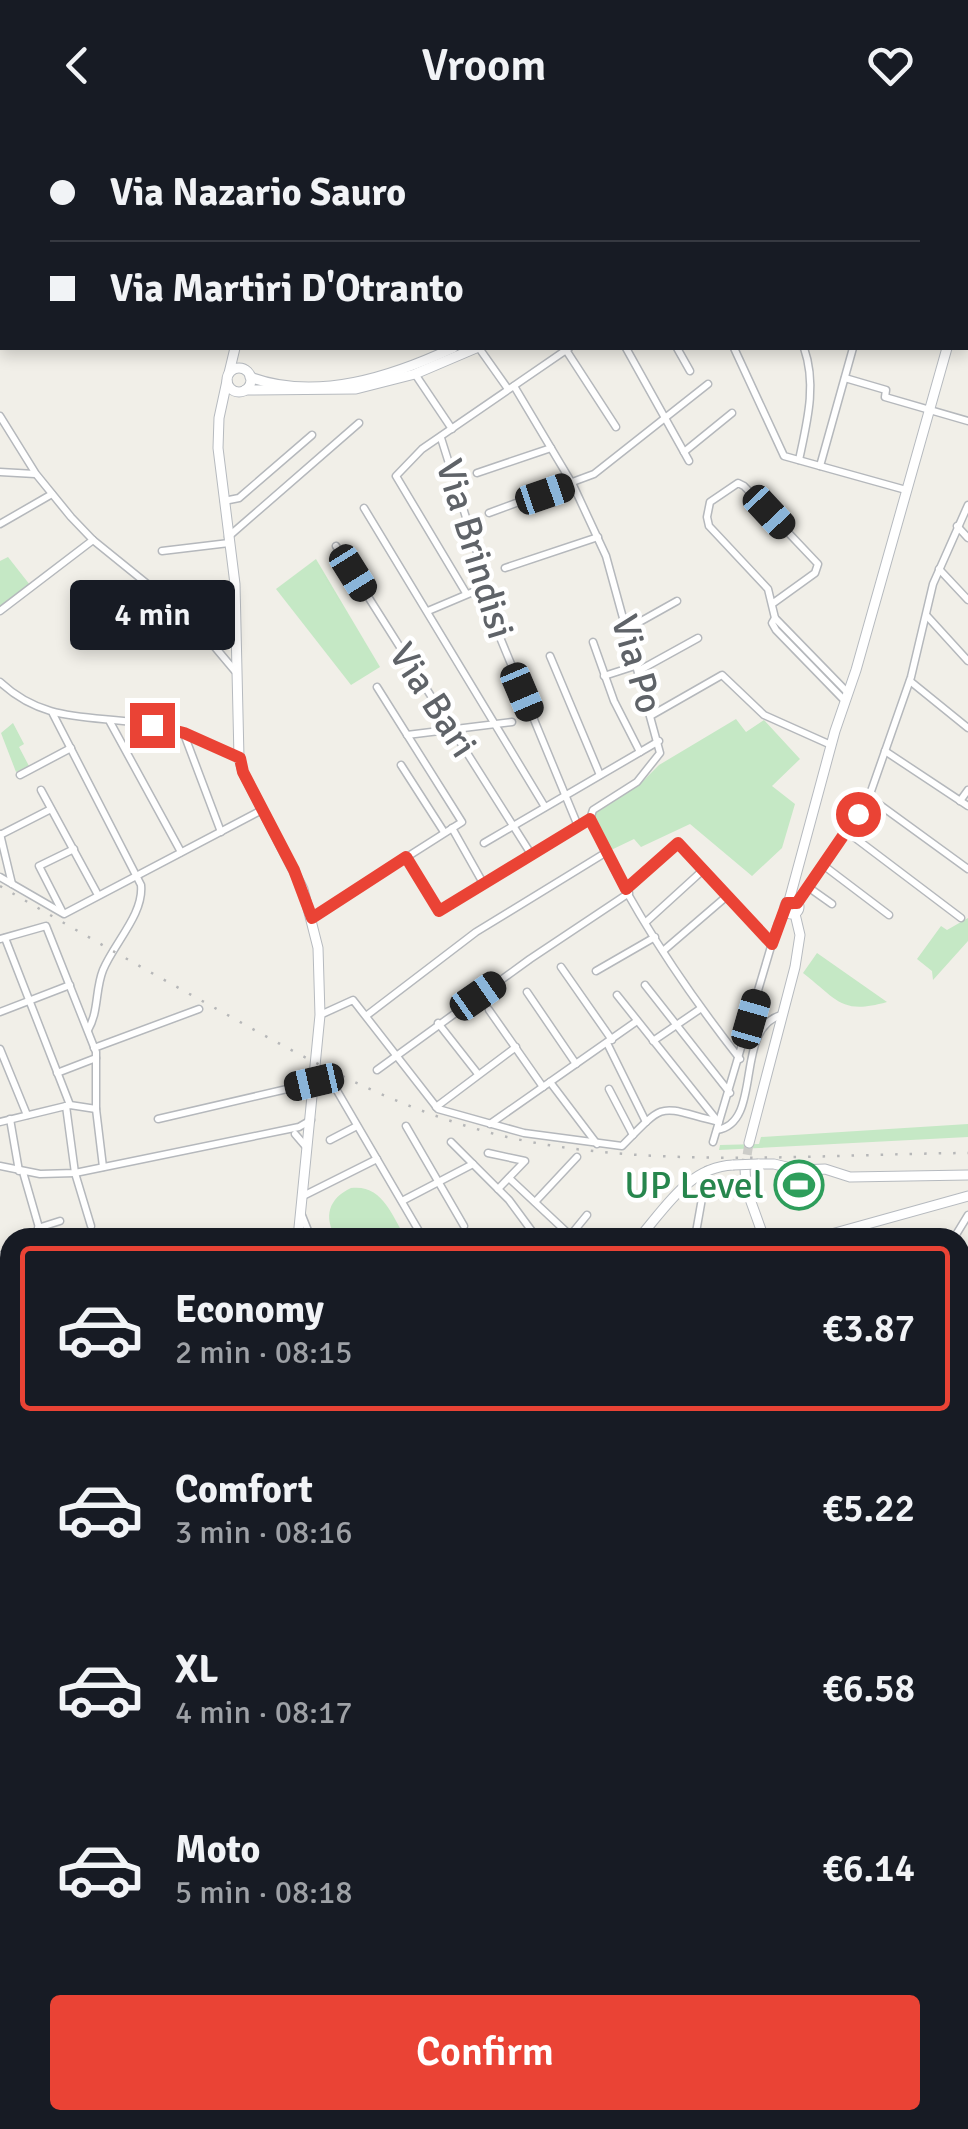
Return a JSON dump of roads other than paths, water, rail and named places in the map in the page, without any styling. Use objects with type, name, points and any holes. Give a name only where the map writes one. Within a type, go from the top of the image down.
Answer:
[{"type":"street","points":[[236,350],[219,418],[219,436],[235,584],[240,758],[298,880],[318,948],[320,1015],[300,1228]]},
{"type":"street","points":[[219,436],[227,404],[241,391],[248,374],[238,350]]},
{"type":"street","points":[[228,377],[235,369],[289,384],[347,384],[387,376],[449,350]]},
{"type":"street","points":[[228,377],[230,388],[241,391],[347,390],[415,374],[472,350]]},
{"type":"street","name":"Via Po","points":[[406,857],[439,911],[590,819],[593,810],[645,776],[660,753],[639,667],[598,537],[551,448],[511,388],[479,350]]},
{"type":"street","points":[[466,593],[396,476],[422,449],[567,350]]},
{"type":"street","points":[[569,350],[616,427]]},
{"type":"street","points":[[627,350],[689,461]]},
{"type":"street","points":[[678,350],[690,371]]},
{"type":"street","points":[[735,350],[784,456],[906,490]]},
{"type":"street","points":[[800,460],[812,384],[812,369],[805,350]]},
{"type":"street","points":[[820,466],[853,350]]},
{"type":"street","points":[[749,1144],[800,936],[792,907],[831,744],[947,350]]},
{"type":"street","points":[[415,374],[452,429]]},
{"type":"street","points":[[845,378],[886,390],[884,397],[968,421]]},
{"type":"street","points":[[490,514],[594,474],[708,384]]},
{"type":"street","points":[[684,452],[732,414]]},
{"type":"street","points":[[0,416],[36,474],[93,540],[193,621],[236,671]]},
{"type":"street","points":[[162,551],[228,540],[359,424]]},
{"type":"street","points":[[224,501],[239,498],[312,435]]},
{"type":"street","name":"Via Brindisi","points":[[441,438],[486,581],[480,589],[578,826]]},
{"type":"street","points":[[476,473],[551,448]]},
{"type":"street","points":[[0,472],[36,474]]},
{"type":"street","points":[[772,604],[815,573],[818,564],[738,483],[710,502],[709,526],[762,581],[772,604],[776,630],[847,697]]},
{"type":"street","points":[[0,524],[52,494]]},
{"type":"street","points":[[713,1142],[778,923],[808,887],[869,797],[910,681],[939,568],[968,505]]},
{"type":"street","points":[[364,508],[544,807]]},
{"type":"street","points":[[958,526],[968,538]]},
{"type":"street","points":[[505,568],[598,537]]},
{"type":"street","points":[[0,611],[93,540]]},
{"type":"street","name":"Via Bari","points":[[336,546],[531,854]]},
{"type":"street","points":[[939,568],[968,600]]},
{"type":"street","points":[[428,611],[480,589]]},
{"type":"street","points":[[627,629],[677,601]]},
{"type":"street","points":[[926,615],[968,661]]},
{"type":"street","points":[[604,676],[639,667],[698,638]]},
{"type":"street","points":[[593,642],[604,676],[640,752]]},
{"type":"street","points":[[550,656],[600,775]]},
{"type":"street","points":[[652,714],[722,675],[764,714],[831,744]]},
{"type":"street","points":[[910,681],[968,728]]},
{"type":"street","points":[[1,685],[29,706],[53,714],[152,725],[184,733],[240,758]]},
{"type":"street","points":[[312,918],[462,822],[377,687]]},
{"type":"street","points":[[53,714],[139,874],[142,892],[105,965],[88,1030]]},
{"type":"street","points":[[110,720],[181,852]]},
{"type":"street","points":[[407,735],[512,722]]},
{"type":"street","points":[[184,733],[221,832]]},
{"type":"street","points":[[484,843],[658,741]]},
{"type":"street","points":[[20,775],[72,748]]},
{"type":"street","points":[[886,751],[968,806]]},
{"type":"street","points":[[401,766],[444,832]]},
{"type":"street","points":[[41,790],[98,896]]},
{"type":"street","points":[[960,801],[968,790]]},
{"type":"street","points":[[869,797],[968,869]]},
{"type":"street","points":[[12,884],[0,834],[51,809]]},
{"type":"street","points":[[64,914],[262,810]]},
{"type":"street","points":[[590,819],[663,951],[700,1009],[740,1059]]},
{"type":"street","points":[[452,828],[484,884]]},
{"type":"street","points":[[846,831],[961,918]]},
{"type":"street","points":[[376,1070],[628,891],[678,843],[772,944]]},
{"type":"street","points":[[64,914],[40,866],[74,849]]},
{"type":"street","points":[[366,1016],[476,932],[605,852]]},
{"type":"street","points":[[823,864],[889,915]]},
{"type":"street","points":[[646,922],[702,871]]},
{"type":"street","points":[[0,878],[64,914]]},
{"type":"street","points":[[808,887],[832,904]]},
{"type":"street","points":[[663,951],[727,896]]},
{"type":"street","points":[[91,1226],[75,1172],[68,1106],[2,939],[46,926],[94,1048],[103,1167]]},
{"type":"street","points":[[596,970],[655,936]]},
{"type":"street","points":[[561,967],[609,1041],[646,1122]]},
{"type":"street","points":[[0,1012],[70,985]]},
{"type":"street","points":[[645,985],[730,1093]]},
{"type":"street","points":[[528,992],[576,1064]]},
{"type":"street","points":[[617,994],[718,1126]]},
{"type":"street","points":[[320,1015],[353,1000],[436,1107],[489,1125],[622,1146],[657,1111],[666,1108],[718,1126],[730,1124],[745,1098],[751,1056],[759,1035],[767,1021],[781,1016]]},
{"type":"street","points":[[94,1048],[200,1009]]},
{"type":"street","points":[[653,1041],[700,1009]]},
{"type":"street","points":[[489,1010],[598,1144]]},
{"type":"street","points":[[489,1125],[638,1021]]},
{"type":"street","points":[[438,1023],[478,1074]]},
{"type":"street","points":[[436,1107],[516,1047]]},
{"type":"street","points":[[0,1049],[26,1116]]},
{"type":"street","points":[[57,1073],[96,1058]]},
{"type":"street","points":[[158,1119],[314,1082]]},
{"type":"street","points":[[338,1082],[336,1088],[417,1228]]},
{"type":"street","points":[[609,1089],[632,1135]]},
{"type":"street","points":[[0,1122],[68,1106],[96,1110]]},
{"type":"street","points":[[10,1119],[38,1228],[60,1221]]},
{"type":"street","points":[[0,1166],[21,1171],[75,1172],[280,1130],[311,1120]]},
{"type":"street","points":[[330,1140],[357,1126]]},
{"type":"street","points":[[406,1126],[464,1226]]},
{"type":"street","points":[[280,1130],[310,1134]]},
{"type":"street","points":[[295,1134],[308,1149]]},
{"type":"street","points":[[451,1142],[530,1228]]},
{"type":"street","points":[[488,1153],[525,1161],[498,1189]]},
{"type":"street","points":[[535,1202],[577,1157]]},
{"type":"street","points":[[303,1196],[377,1159]]},
{"type":"street","points":[[402,1200],[472,1164]]},
{"type":"street","points":[[648,1228],[692,1178],[708,1168],[774,1164],[798,1170],[825,1169],[850,1176],[968,1175]]},
{"type":"street","points":[[699,1228],[708,1168]]},
{"type":"street","points":[[746,1168],[746,1188],[761,1228]]},
{"type":"street","points":[[509,1178],[561,1228]]},
{"type":"street","points":[[854,1228],[968,1196]]},
{"type":"street","points":[[944,1204],[968,1206]]},
{"type":"street","points":[[302,1213],[307,1228]]},
{"type":"street","points":[[578,1228],[588,1216]]},
{"type":"tunnel","points":[[745,1168],[749,1143]]},
{"type":"railway","points":[[0,886],[327,1068],[397,1101],[469,1127],[507,1137],[620,1154],[736,1158],[968,1153]]},
{"type":"place","name":"UP Level","points":[[799,1185]]}]
